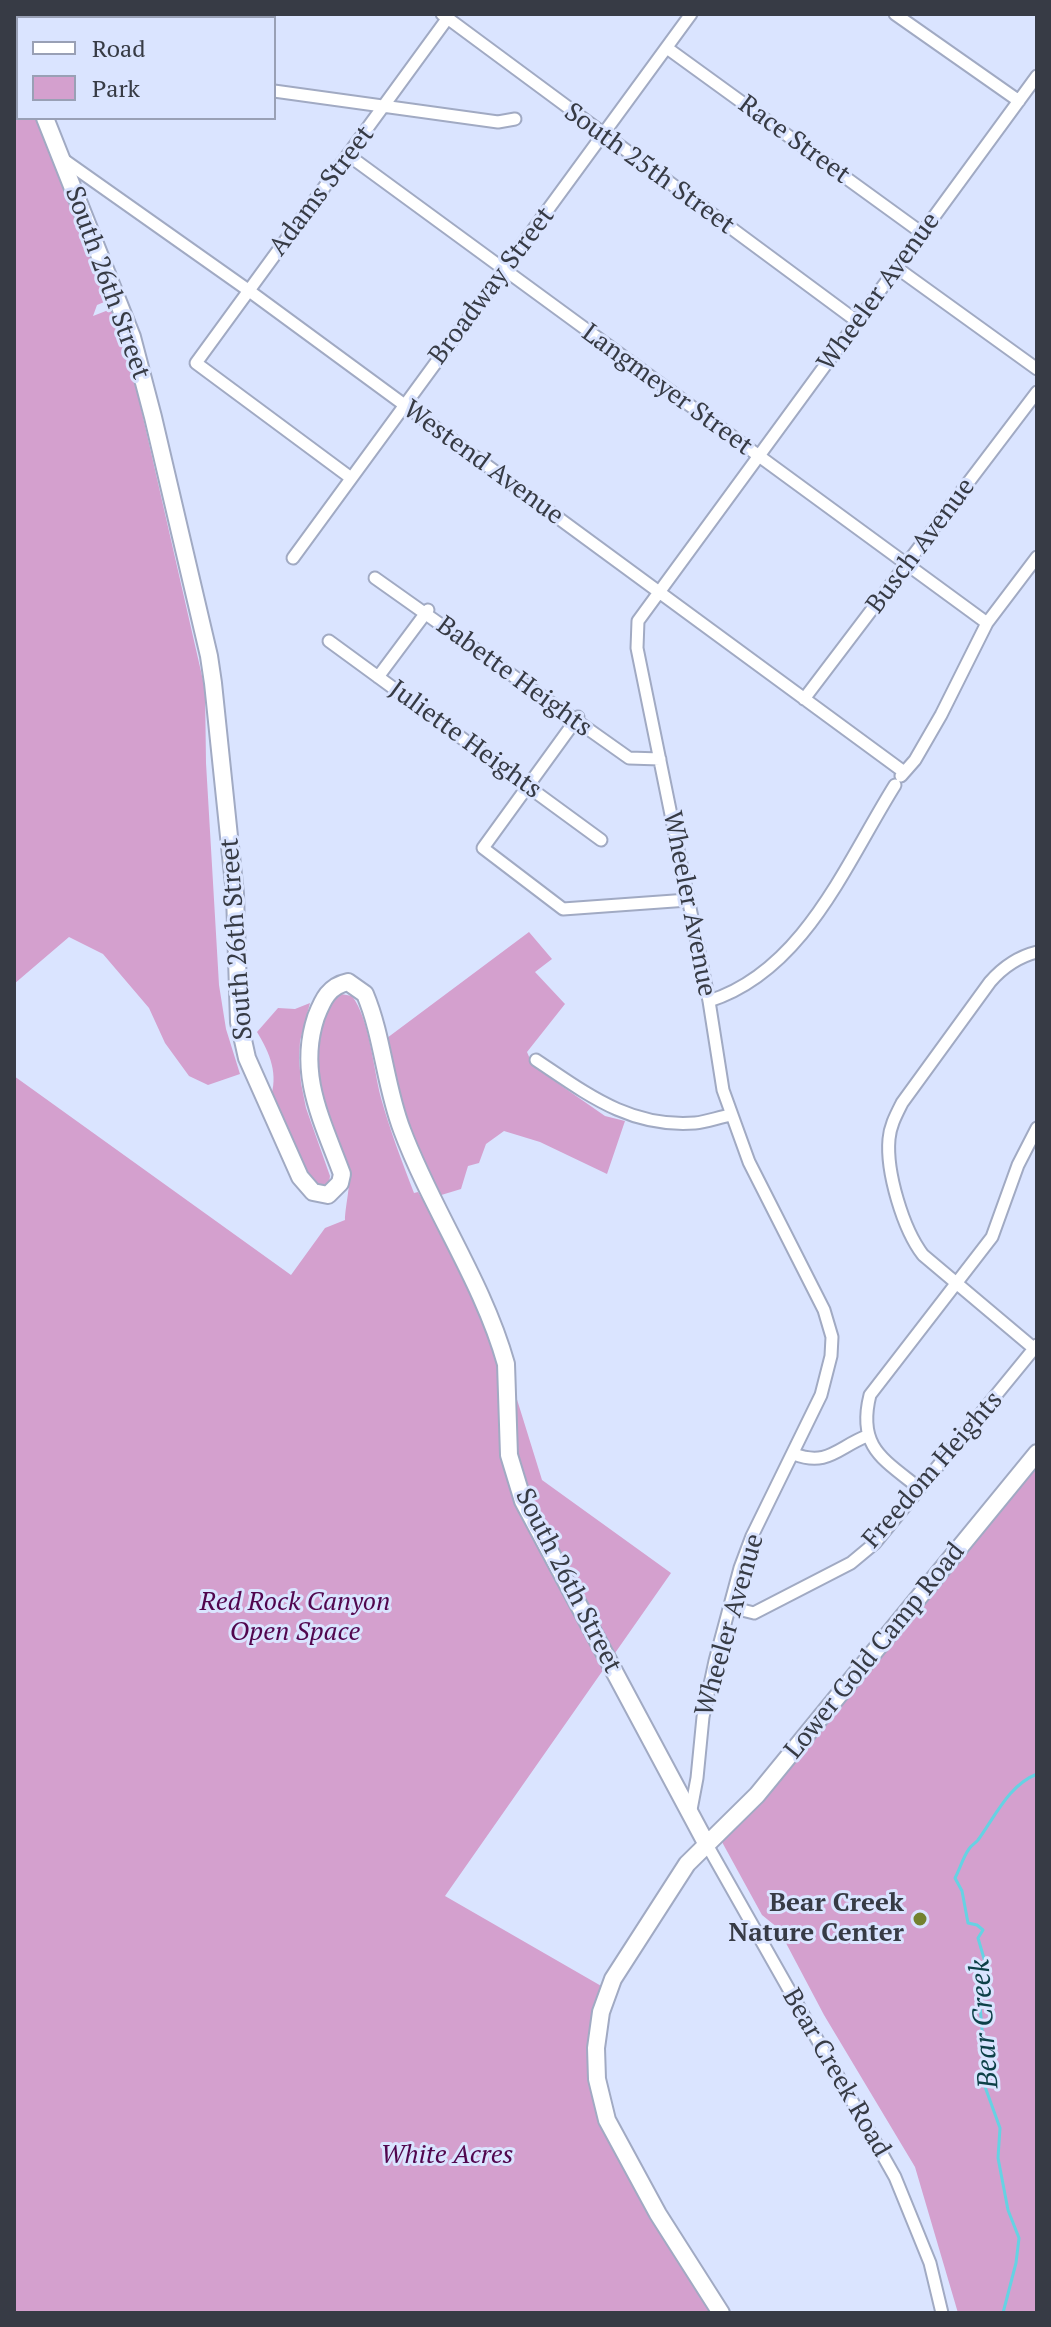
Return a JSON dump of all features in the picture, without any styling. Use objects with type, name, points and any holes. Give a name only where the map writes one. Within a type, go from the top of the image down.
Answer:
[{"type":"street","name":"Broadway Street","points":[[293,558],[691,14]]},
{"type":"street","points":[[895,14],[1019,101]]},
{"type":"street","name":"Adams Street","points":[[351,478],[196,363],[385,106],[444,17]]},
{"type":"street","name":"South 25th Street","points":[[444,17],[858,322]]},
{"type":"street","name":"Race Street","points":[[667,48],[922,233]]},
{"type":"street","name":"Wheeler Avenue","points":[[690,1816],[703,1717],[730,1607],[752,1536],[821,1395],[831,1356],[829,1323],[749,1162],[723,1090],[709,1001],[636,632],[638,621],[1037,76]]},
{"type":"street","points":[[276,91],[498,122],[515,119]]},
{"type":"street","name":"South 26th Street","points":[[46,120],[132,337],[209,656],[235,894],[239,1022],[247,1058],[300,1177],[313,1192],[328,1195],[340,1183],[342,1174],[309,1078],[311,1032],[328,992],[338,984],[348,982],[365,994],[401,1128],[485,1305],[502,1350],[506,1364],[509,1455],[523,1501],[706,1843]]},
{"type":"street","name":"Langmeyer Street","points":[[348,155],[987,623]]},
{"type":"street","name":"Westend Avenue","points":[[60,158],[248,290],[804,699],[900,778]]},
{"type":"street","points":[[897,268],[1037,369]]},
{"type":"street","name":"Busch Avenue","points":[[804,699],[1037,392]]},
{"type":"street","points":[[709,1001],[728,995],[795,944],[900,778],[915,760],[987,623],[1037,557]]},
{"type":"street","name":"Babette Heights","points":[[375,578],[428,611],[629,758],[660,759]]},
{"type":"street","points":[[378,677],[428,611]]},
{"type":"street","name":"Juliette Heights","points":[[329,641],[601,840]]},
{"type":"street","points":[[576,719],[483,848],[563,909],[688,900]]},
{"type":"street","points":[[1036,1348],[923,1255],[908,1232],[889,1161],[889,1138],[893,1120],[902,1103],[990,982],[1017,959],[1037,952]]},
{"type":"street","points":[[536,1060],[594,1099],[621,1113],[659,1122],[696,1123],[731,1115]]},
{"type":"street","points":[[919,1488],[887,1462],[867,1436],[865,1415],[870,1395],[992,1237],[1018,1165],[1037,1128]]},
{"type":"street","name":"Freedom Heights","points":[[730,1607],[754,1613],[851,1563],[875,1543],[1036,1348]]},
{"type":"street","points":[[794,1454],[814,1459],[836,1455],[852,1442],[867,1436]]},
{"type":"street","name":"Lower Gold Camp Road","points":[[721,2313],[678,2247],[607,2120],[597,2079],[596,2048],[613,1979],[687,1864],[757,1795],[1037,1453]]},
{"type":"street","points":[[690,1816],[719,1824],[733,1820]]},
{"type":"street","name":"Bear Creek Road","points":[[706,1843],[895,2177],[930,2263],[942,2313]]},
{"type":"green space","points":[[14,62],[16,120],[37,120],[109,300],[97,305],[93,316],[111,309],[135,382],[205,689],[206,763],[219,985],[226,1029],[240,1074],[208,1085],[189,1076],[165,1043],[149,1008],[103,954],[69,937],[14,984]]},
{"type":"green space","points":[[529,932],[552,959],[535,972],[565,1004],[527,1052],[533,1066],[605,1116],[625,1121],[607,1174],[540,1142],[504,1131],[486,1144],[479,1163],[468,1166],[461,1189],[438,1196],[398,1096],[387,1038]]},
{"type":"green space","name":"Red Rock Canyon Open Space","points":[[341,994],[352,996],[363,1018],[381,1098],[414,1193],[418,1192],[469,1274],[506,1364],[542,1480],[671,1573],[445,1896],[603,1987],[589,2068],[590,2087],[598,2117],[715,2313],[14,2313],[14,1076],[291,1275],[325,1228],[345,1220],[349,1178],[324,1106],[316,1065],[319,1026],[327,1009]]},
{"type":"green space","points":[[310,1003],[300,1041],[299,1059],[306,1108],[330,1176],[329,1183],[318,1190],[307,1177],[270,1099],[274,1081],[272,1064],[257,1032],[278,1008],[295,1009]]},
{"type":"green space","points":[[1037,1466],[1037,2313],[958,2313],[915,2167],[824,2015],[778,1928],[762,1915],[722,1842],[763,1800]]},
{"type":"waterway","name":"Bear Creek","points":[[1003,2313],[1019,2238],[1008,2210],[998,2158],[1000,2128],[984,2084],[978,1981],[985,1962],[978,1938],[983,1930],[968,1923],[962,1891],[955,1878],[967,1852],[1004,1802],[1018,1785],[1037,1774]]},
{"type":"place","name":"Bear Creek Nature Center","points":[[920,1919]]},
{"type":"park label","name":"White Acres","points":[[447,2156]]}]
